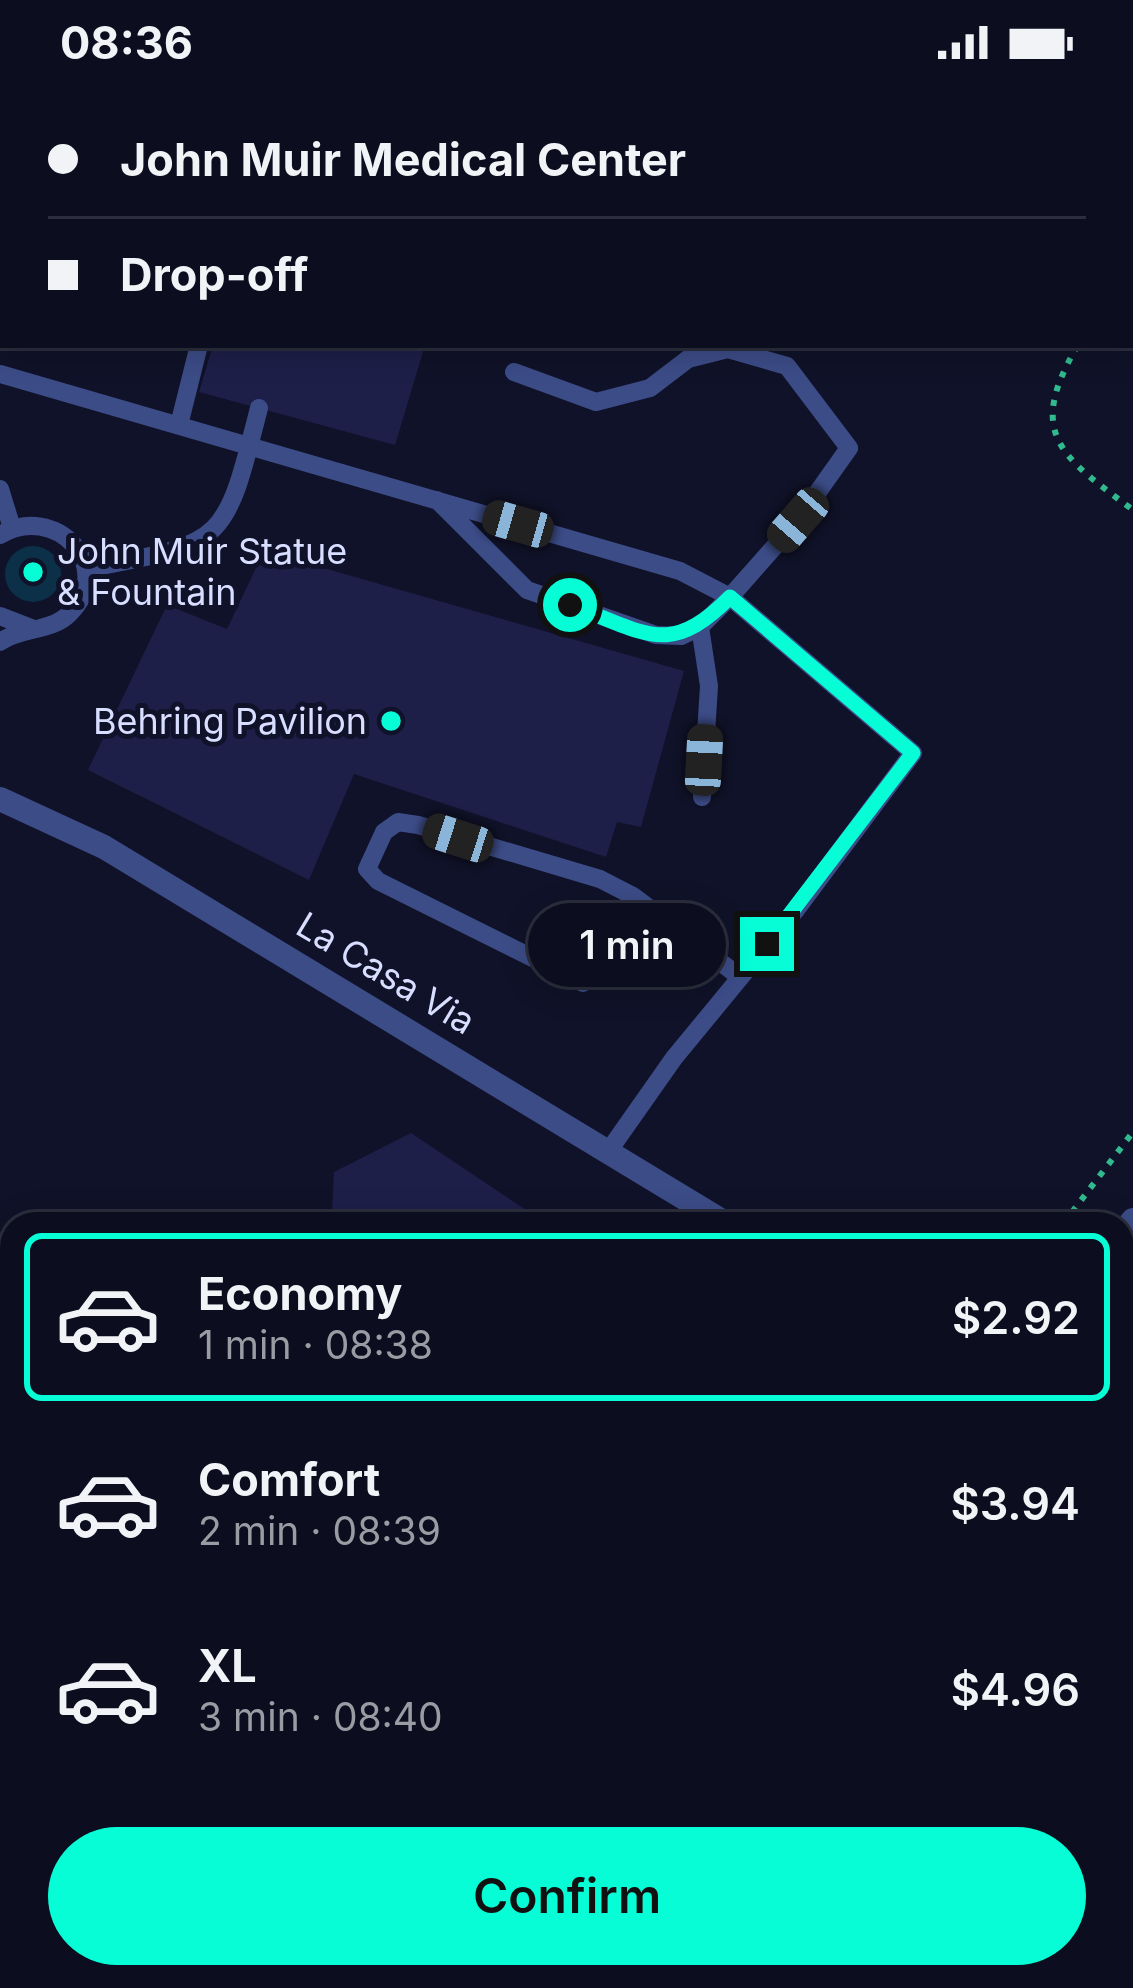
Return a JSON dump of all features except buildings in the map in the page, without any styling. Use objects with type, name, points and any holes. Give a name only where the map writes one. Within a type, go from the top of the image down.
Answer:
[{"type":"street","name":"La Casa Via","points":[[0,799],[104,847],[708,1212]]},
{"type":"lane","points":[[179,425],[199,348]]},
{"type":"lane","points":[[437,500],[527,590],[656,635],[681,636],[700,627],[730,597],[798,520],[849,448],[788,366],[728,349],[688,359],[650,388],[596,402],[514,372]]},
{"type":"lane","points":[[0,374],[680,571],[730,597],[913,753],[610,1150]]},
{"type":"lane","points":[[86,568],[176,551],[206,538],[226,521],[259,408]]},
{"type":"lane","points":[[0,489],[6,532],[41,524],[56,529],[80,550],[86,568],[83,593],[71,613],[47,627],[31,628],[0,642]]},
{"type":"lane","points":[[0,616],[31,628]]},
{"type":"lane","points":[[700,627],[709,686],[702,797]]},
{"type":"lane","points":[[633,896],[583,982],[378,880],[367,869],[384,832],[398,822],[600,879],[633,896],[740,977]]},
{"type":"path","points":[[1076,348],[1054,393],[1049,428],[1071,463],[1133,510]]},
{"type":"path","points":[[1072,1212],[1133,1132]]},
{"type":"water","name":"John Muir Statue & Fountain","points":[[33,546],[53,554],[61,574],[53,594],[33,602],[13,594],[5,574],[13,554]]},
{"type":"place","name":"John Muir Statue & Fountain","points":[[33,572]]},
{"type":"place","name":"Behring Pavilion","points":[[391,721]]},
{"type":"route","points":[[570,605],[656,635],[681,636],[700,627],[730,597],[913,753],[767,944]]}]
